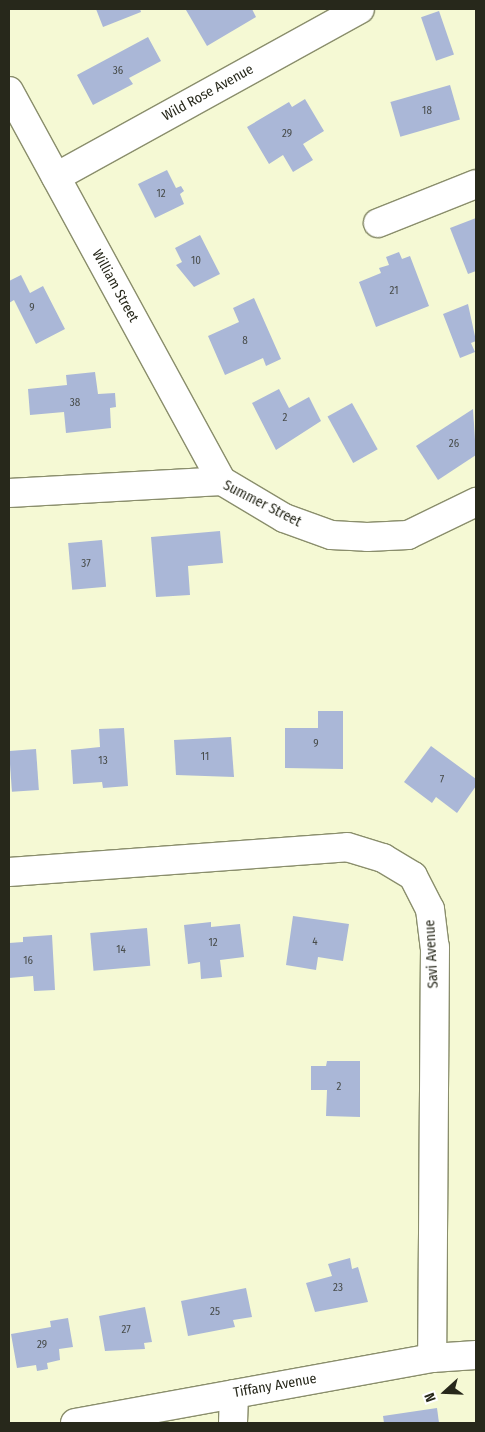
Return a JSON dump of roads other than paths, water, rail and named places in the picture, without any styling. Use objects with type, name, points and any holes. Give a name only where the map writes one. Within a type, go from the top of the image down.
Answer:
[{"type":"street","name":"Wild Rose Avenue","points":[[56,178],[360,9]]},
{"type":"street","name":"William Street","points":[[9,91],[222,481]]},
{"type":"street","points":[[378,223],[476,184]]},
{"type":"street","name":"Summer Street","points":[[9,493],[222,481],[284,518],[330,535],[408,535],[476,502]]},
{"type":"street","name":"Savi Avenue","points":[[9,872],[348,847],[383,858],[413,876],[430,909],[435,947],[432,1358]]},
{"type":"street","name":"Tiffany Avenue","points":[[75,1423],[432,1358],[476,1355]]},
{"type":"street","points":[[233,1423],[234,1394]]}]
